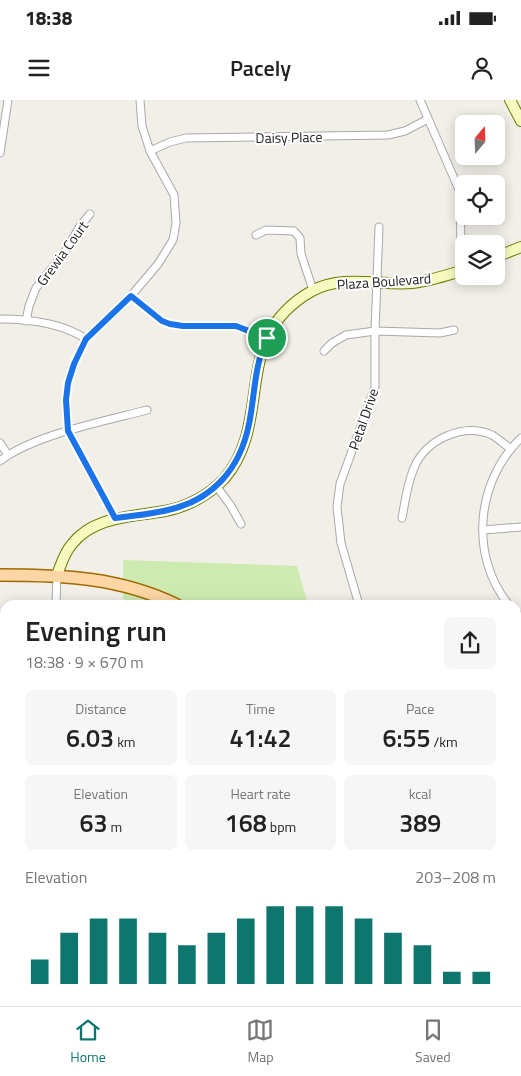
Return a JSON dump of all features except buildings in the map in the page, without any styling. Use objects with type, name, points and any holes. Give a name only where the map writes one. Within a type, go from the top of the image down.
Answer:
[{"type":"main road","points":[[510,100],[521,120]]},
{"type":"main road","points":[[505,253],[521,247]]},
{"type":"main road","name":"Plaza Boulevard","points":[[217,487],[238,459],[245,441],[260,352],[274,325],[284,312],[313,290],[343,282],[412,283],[455,273]]},
{"type":"main road","points":[[57,575],[66,552],[72,544],[91,528],[115,518],[167,511],[199,498],[217,487]]},
{"type":"main road","points":[[0,575],[57,575],[85,578],[119,584],[165,600]]},
{"type":"street","points":[[0,153],[1,134],[8,100]]},
{"type":"street","points":[[115,518],[68,431],[66,407],[68,383],[74,364],[86,339],[131,296],[158,264],[173,240],[176,222],[174,195],[150,151],[142,126],[140,100]]},
{"type":"street","points":[[420,100],[460,192],[461,235]]},
{"type":"street","name":"Daisy Place","points":[[150,151],[170,142],[186,138],[388,135],[405,131],[428,119]]},
{"type":"street","name":"Grewia Court","points":[[26,321],[36,288],[66,250],[80,226],[90,214]]},
{"type":"street","name":"Petal Drive","points":[[358,600],[341,543],[337,507],[340,484],[375,387],[375,331],[380,227]]},
{"type":"street","points":[[256,235],[266,230],[294,232],[300,238],[301,254],[313,290]]},
{"type":"street","points":[[131,296],[162,321],[170,324],[183,326],[236,326],[267,338]]},
{"type":"street","points":[[0,319],[57,325],[86,339]]},
{"type":"street","points":[[324,350],[346,335],[375,331],[440,333],[454,330]]},
{"type":"street","points":[[0,460],[8,454],[28,445],[68,431],[147,410]]},
{"type":"street","points":[[402,518],[413,469],[421,456],[439,440],[462,432],[477,432],[492,436],[511,449]]},
{"type":"street","points":[[506,600],[496,586],[488,568],[484,549],[484,508],[490,487],[499,467],[521,438]]},
{"type":"street","points":[[0,443],[8,454]]},
{"type":"street","points":[[217,487],[241,524]]},
{"type":"street","points":[[483,530],[521,527]]},
{"type":"street","points":[[56,600],[57,575]]},
{"type":"green space","points":[[123,560],[297,566],[307,600],[126,600],[123,598]]},
{"type":"route","points":[[131,296],[162,321],[170,324],[183,326],[236,326],[267,338],[260,352],[256,370],[245,441],[238,459],[217,487],[199,498],[167,511],[115,518],[85,465],[68,431],[66,421],[68,383],[74,364],[86,339],[131,296]]}]
